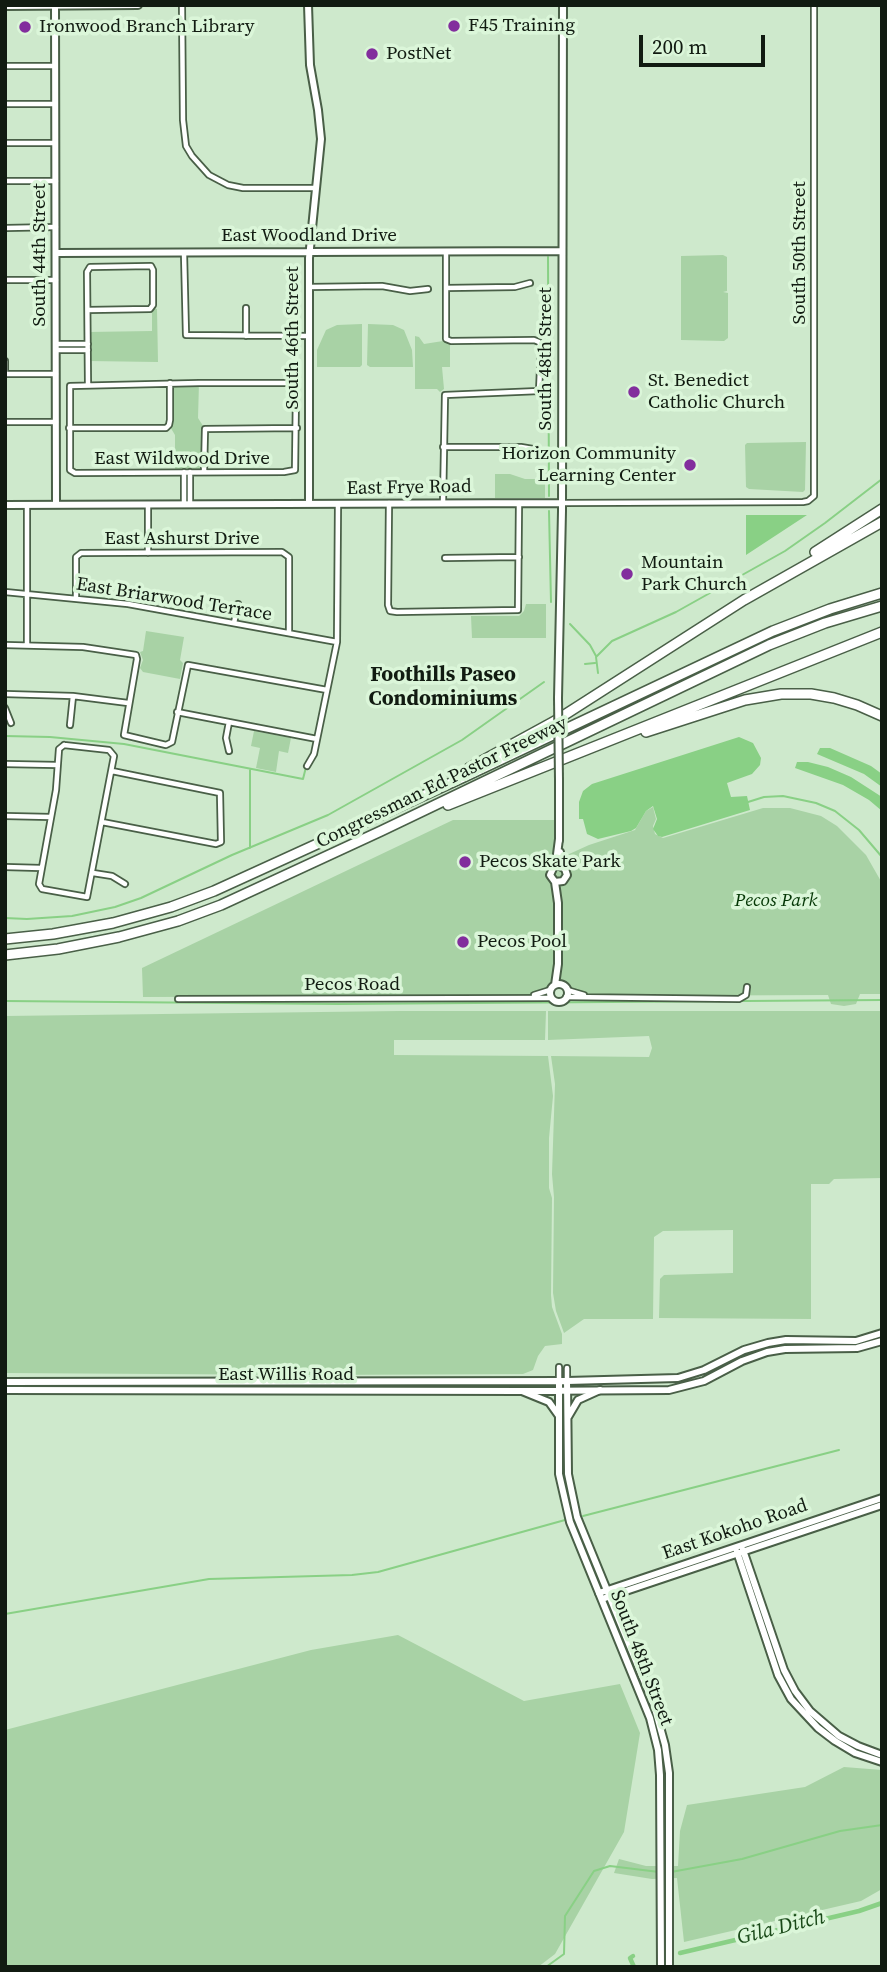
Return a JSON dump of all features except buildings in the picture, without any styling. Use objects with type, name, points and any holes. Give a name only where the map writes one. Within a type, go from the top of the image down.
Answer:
[{"type":"highway","points":[[744,600],[882,509]]},
{"type":"highway","points":[[374,817],[548,725],[744,600],[882,522]]},
{"type":"highway","name":"Congressman Ed Pastor Freeway","points":[[6,939],[90,928],[171,907],[242,880],[766,634],[830,609],[882,593]]},
{"type":"highway","name":"Congressman Ed Pastor Freeway","points":[[5,955],[89,944],[171,923],[250,894],[769,645],[818,625],[882,606]]},
{"type":"highway","points":[[381,831],[882,632]]},
{"type":"highway","points":[[581,752],[738,702],[774,695],[827,696],[882,716]]},
{"type":"street","points":[[5,6],[138,5]]},
{"type":"street","points":[[182,5],[184,137],[191,156],[209,175],[228,185],[243,188],[317,188]]},
{"type":"street","name":"South 46th Street","points":[[308,5],[310,65],[321,132],[309,251],[309,504]]},
{"type":"street","name":"South 48th Street","points":[[558,866],[563,5]]},
{"type":"street","name":"South 50th Street","points":[[811,499],[814,481],[814,5]]},
{"type":"street","name":"South 44th Street","points":[[55,6],[56,505]]},
{"type":"street","points":[[5,66],[55,66]]},
{"type":"street","points":[[5,104],[55,104]]},
{"type":"street","points":[[5,143],[55,143]]},
{"type":"street","points":[[5,181],[55,181]]},
{"type":"street","points":[[6,228],[56,228]]},
{"type":"street","points":[[443,503],[444,395],[539,391],[541,346],[539,342],[446,339],[446,251]]},
{"type":"street","name":"East Woodland Drive","points":[[55,253],[562,251]]},
{"type":"street","points":[[184,252],[186,335],[309,336]]},
{"type":"street","points":[[88,310],[152,308],[151,266],[95,265],[87,272],[88,384]]},
{"type":"street","points":[[5,280],[56,280]]},
{"type":"street","points":[[446,288],[515,287],[530,283]]},
{"type":"street","points":[[309,287],[382,286],[410,291],[428,289]]},
{"type":"street","points":[[246,308],[246,336]]},
{"type":"street","points":[[56,347],[88,347]]},
{"type":"street","points":[[5,362],[5,374],[56,374]]},
{"type":"street","points":[[170,383],[169,425],[166,428],[69,428],[70,386],[170,383],[295,385],[296,428],[205,429],[204,472]]},
{"type":"street","points":[[5,422],[56,422]]},
{"type":"street","name":"East Wildwood Drive","points":[[69,428],[70,470],[75,473],[290,472],[295,470],[296,428]]},
{"type":"street","points":[[443,447],[533,449]]},
{"type":"street","points":[[187,472],[187,504]]},
{"type":"street","name":"East Frye Road","points":[[5,505],[803,502],[811,499]]},
{"type":"street","points":[[389,503],[390,611],[503,612],[518,610],[519,503]]},
{"type":"street","points":[[148,504],[148,553]]},
{"type":"street","points":[[307,766],[314,754],[337,642],[338,504]]},
{"type":"street","points":[[27,505],[27,644]]},
{"type":"street","name":"East Ashurst Drive","points":[[76,598],[78,554],[287,553],[289,633]]},
{"type":"street","points":[[445,558],[519,557]]},
{"type":"street","name":"East Briarwood Terrace","points":[[5,592],[145,606],[337,642]]},
{"type":"street","points":[[234,623],[238,604]]},
{"type":"street","points":[[5,645],[83,647],[136,655],[124,736],[170,744],[188,665],[327,690]]},
{"type":"street","points":[[5,694],[73,696],[128,703]]},
{"type":"street","points":[[70,725],[73,696]]},
{"type":"street","points":[[5,708],[11,723]]},
{"type":"street","points":[[177,712],[317,738]]},
{"type":"street","points":[[229,722],[226,738],[229,751]]},
{"type":"street","points":[[61,746],[113,752],[112,771],[87,897],[39,887],[57,765],[61,746]]},
{"type":"street","points":[[5,764],[57,765]]},
{"type":"street","points":[[102,822],[216,844],[221,842],[220,793],[112,771]]},
{"type":"street","points":[[5,816],[51,817]]},
{"type":"street","points":[[558,903],[567,873],[558,866],[550,875],[555,882],[558,903],[559,991]]},
{"type":"street","points":[[5,867],[41,868]]},
{"type":"street","points":[[93,873],[112,876],[125,884]]},
{"type":"street","points":[[555,882],[563,881]]},
{"type":"street","name":"Pecos Road","points":[[178,999],[527,998],[559,991],[591,997],[739,999],[745,997],[747,988]]},
{"type":"street","name":"East Willis Road","points":[[5,1382],[654,1380],[690,1376],[738,1353],[780,1341],[846,1341],[880,1337]]},
{"type":"street","name":"East Willis Road","points":[[5,1390],[654,1391],[699,1383],[742,1361],[775,1351],[849,1348],[880,1337]]},
{"type":"street","points":[[738,1353],[742,1361]]},
{"type":"street","name":"South 48th Street","points":[[559,1367],[567,1418],[567,1466],[571,1494],[604,1595],[650,1718],[658,1750],[661,1967]]},
{"type":"street","name":"South 48th Street","points":[[563,1381],[567,1368]]},
{"type":"street","points":[[654,1380],[654,1391]]},
{"type":"street","points":[[124,1382],[125,1391]]},
{"type":"street","name":"South 48th Street","points":[[563,1390],[559,1416],[559,1474],[562,1496],[570,1522],[653,1705],[665,1745],[669,1773],[669,1967]]},
{"type":"street","points":[[522,1391],[546,1400],[559,1416]]},
{"type":"street","points":[[567,1418],[578,1400],[600,1391]]},
{"type":"street","name":"East Kokoho Road","points":[[604,1595],[882,1498]]},
{"type":"street","name":"East Kokoho Road","points":[[739,1549],[882,1505]]},
{"type":"street","points":[[739,1549],[783,1670],[795,1691],[810,1711],[839,1736],[882,1755]]},
{"type":"street","points":[[739,1549],[778,1675],[791,1699],[813,1723],[835,1741],[855,1753],[882,1762]]},
{"type":"green space","points":[[681,256],[727,257],[727,291],[723,292],[728,293],[728,338],[724,341],[681,340]]},
{"type":"green space","points":[[152,308],[157,309],[158,362],[88,361],[88,332],[152,331]]},
{"type":"green space","points":[[362,324],[360,367],[317,367],[317,350],[326,330],[337,325]]},
{"type":"green space","points":[[368,324],[393,325],[404,330],[412,350],[413,367],[367,365]]},
{"type":"green space","points":[[415,336],[424,344],[443,341],[450,344],[450,367],[442,367],[444,389],[440,392],[437,389],[415,389]]},
{"type":"green space","points":[[170,383],[199,383],[198,418],[205,429],[204,472],[175,473],[175,435],[169,425]]},
{"type":"green space","points":[[806,442],[803,492],[746,487],[747,443]]},
{"type":"green space","points":[[495,474],[545,479],[545,498],[495,498]]},
{"type":"green space","points":[[526,604],[546,604],[546,638],[472,638],[471,616],[519,616]]},
{"type":"green space","points":[[146,631],[184,637],[180,679],[143,672],[140,668],[143,660],[140,652],[143,651]]},
{"type":"green space","points":[[254,731],[291,738],[288,753],[279,751],[276,772],[256,768],[260,748],[251,746]]},
{"type":"green space","name":"Pecos Park","points":[[653,807],[656,819],[653,826],[655,834],[663,838],[763,808],[790,808],[821,816],[837,826],[866,855],[882,883],[882,994],[860,994],[856,1004],[844,1006],[831,1004],[828,995],[602,996],[588,995],[567,986],[550,986],[546,990],[529,995],[143,997],[142,968],[453,820],[556,820],[555,855],[567,855],[635,830],[646,811]]},
{"type":"green space","points":[[546,1011],[545,1040],[394,1040],[394,1055],[548,1056],[553,1096],[549,1138],[549,1188],[552,1198],[551,1295],[552,1307],[562,1334],[562,1344],[545,1346],[533,1370],[523,1374],[5,1373],[5,1016]]},
{"type":"green space","points":[[548,1011],[882,1011],[882,1178],[834,1179],[829,1184],[811,1184],[811,1319],[659,1318],[660,1279],[664,1275],[733,1273],[733,1230],[663,1231],[654,1237],[653,1319],[584,1319],[564,1333],[553,1293],[552,1174],[555,1084],[551,1056],[649,1057],[652,1048],[649,1036],[548,1040]]},
{"type":"green space","points":[[398,1635],[524,1701],[620,1684],[640,1733],[624,1832],[555,1954],[538,1967],[5,1967],[5,1730],[311,1650]]},
{"type":"green space","points":[[844,1767],[882,1770],[882,1889],[861,1901],[684,1942],[677,1878],[652,1879],[614,1873],[619,1859],[646,1866],[678,1866],[680,1831],[687,1805],[805,1787]]},
{"type":"shaded area","points":[[746,515],[807,515],[746,555]]},
{"type":"shaded area","points":[[739,737],[753,743],[761,758],[760,765],[752,774],[727,783],[731,797],[747,796],[750,810],[662,837],[653,829],[657,819],[653,806],[631,831],[598,839],[587,834],[583,819],[579,819],[579,802],[583,791],[592,784]]},
{"type":"shaded area","points":[[820,748],[830,748],[871,766],[882,774],[882,787],[864,774],[817,754]]},
{"type":"shaded area","points":[[797,762],[828,767],[851,777],[882,797],[882,811],[843,785],[795,768]]},
{"type":"waterway","points":[[548,257],[549,496]]},
{"type":"waterway","points":[[598,673],[596,657],[612,641],[676,612],[785,551],[882,479]]},
{"type":"waterway","points":[[549,511],[551,602]]},
{"type":"waterway","points":[[570,624],[590,645],[596,656]]},
{"type":"waterway","points":[[585,664],[595,663]]},
{"type":"waterway","points":[[5,918],[72,916],[115,907],[141,898],[232,855],[328,815],[462,740],[544,682]]},
{"type":"waterway","points":[[5,736],[124,744],[303,779],[306,767]]},
{"type":"waterway","points":[[250,770],[250,848]]},
{"type":"waterway","points":[[748,802],[764,797],[783,796],[816,803],[835,811],[859,830],[882,857]]},
{"type":"waterway","points":[[5,1001],[338,1004],[882,1000]]},
{"type":"waterway","points":[[583,1516],[839,1450]]},
{"type":"waterway","points":[[5,1614],[209,1579],[378,1572],[565,1520]]},
{"type":"waterway","points":[[671,1872],[742,1859],[840,1831],[882,1825]]},
{"type":"waterway","points":[[546,1967],[564,1954],[565,1916],[594,1871],[610,1866],[659,1872]]},
{"type":"waterway","name":"Gila Ditch","points":[[680,1953],[859,1911],[882,1903]]},
{"type":"waterway","name":"Gila Ditch","points":[[633,1956],[630,1958],[634,1967]]},
{"type":"place","name":"F45 Training","points":[[454,26]]},
{"type":"place","name":"Ironwood Branch Library","points":[[25,27]]},
{"type":"place","name":"PostNet","points":[[372,54]]},
{"type":"place","name":"St. Benedict Catholic Church","points":[[634,392]]},
{"type":"place","name":"Horizon Community Learning Center","points":[[690,465]]},
{"type":"place","name":"Mountain Park Church","points":[[627,574]]},
{"type":"place","name":"Pecos Skate Park","points":[[465,862]]},
{"type":"place","name":"Pecos Pool","points":[[463,942]]},
{"type":"district","name":"Foothills Paseo Condominiums","points":[[443,688]]}]
